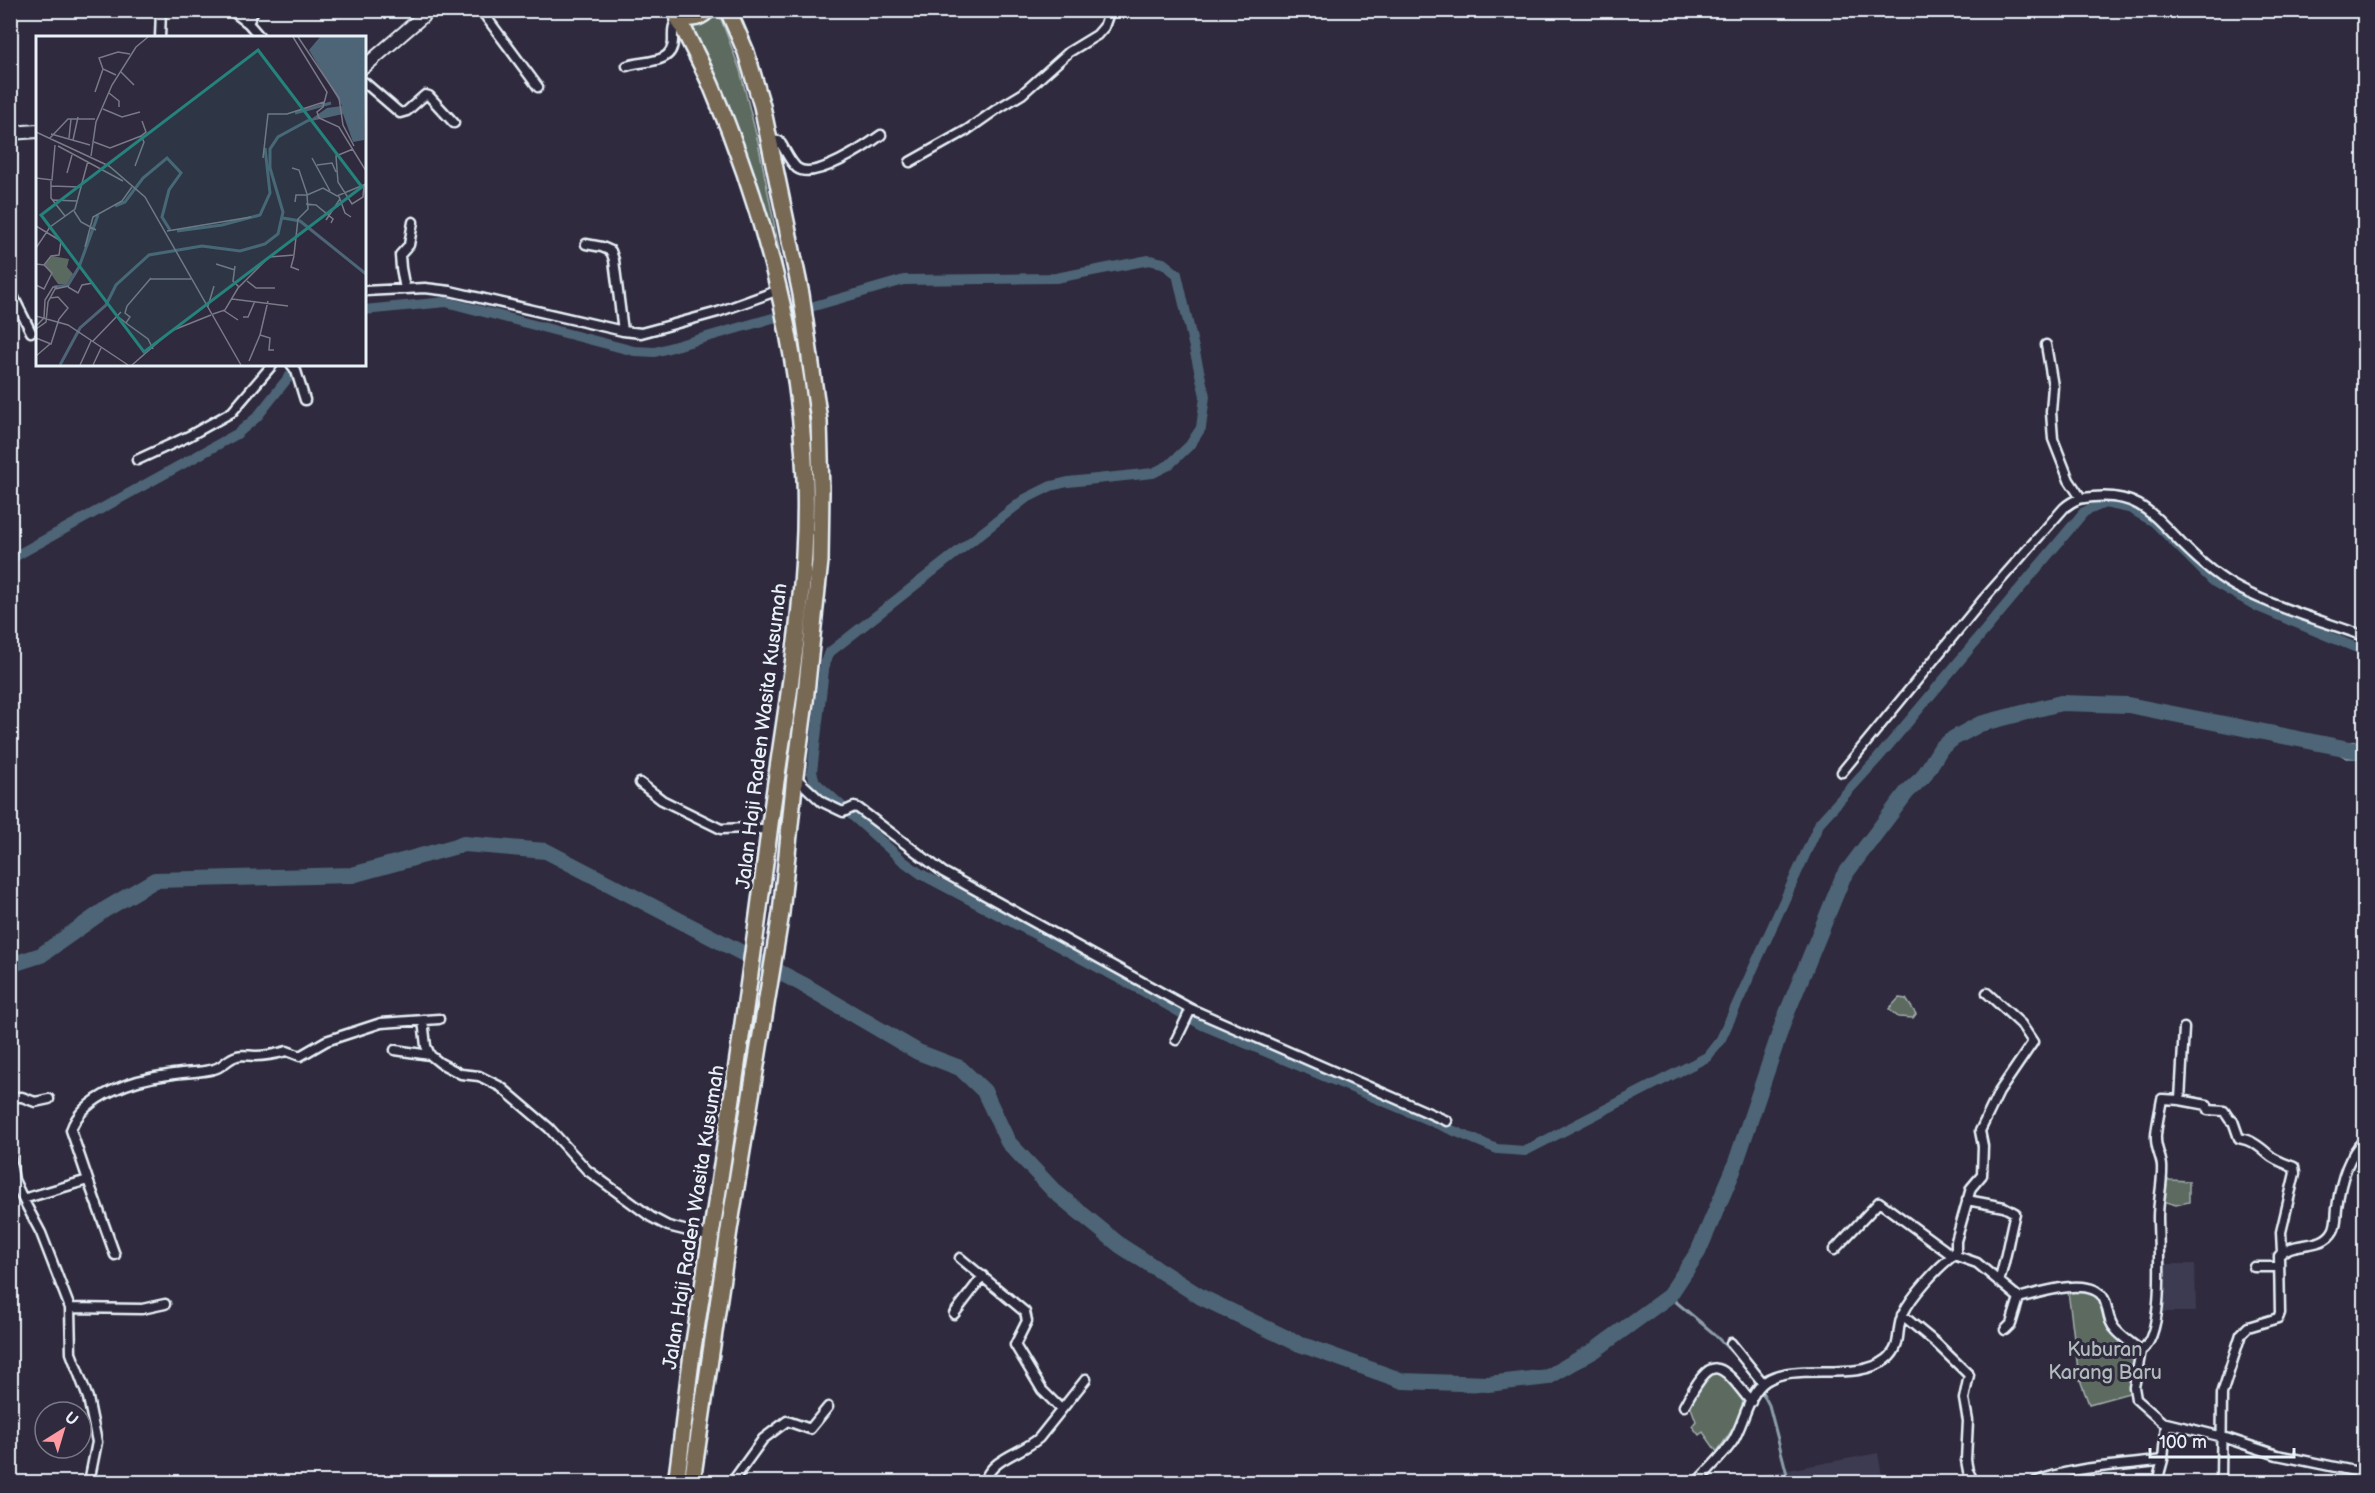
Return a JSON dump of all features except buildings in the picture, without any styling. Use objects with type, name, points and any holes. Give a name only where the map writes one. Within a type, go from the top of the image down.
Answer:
[{"type":"highway","points":[[676,14],[687,19],[695,19],[708,10]]},
{"type":"highway","name":"Jalan Haji Raden Wasita Kusumah","points":[[692,1482],[729,1230],[765,1024],[781,913],[820,561],[819,421],[801,294],[762,106],[746,52],[728,10]]},
{"type":"highway","name":"Jalan Haji Raden Wasita Kusumah","points":[[676,14],[710,84],[757,213],[786,327],[797,400],[805,479],[804,561],[798,631],[744,1021],[712,1237],[692,1352],[676,1482]]},
{"type":"highway","points":[[804,561],[820,561]]},
{"type":"main road","points":[[366,65],[423,13]]},
{"type":"main road","points":[[10,133],[36,131]]},
{"type":"street","points":[[160,36],[161,10]]},
{"type":"street","points":[[231,10],[248,23],[259,36]]},
{"type":"street","points":[[248,23],[254,10]]},
{"type":"street","points":[[481,10],[538,87]]},
{"type":"street","points":[[910,162],[967,130],[1022,94],[1069,52],[1097,35],[1104,27],[1110,10]]},
{"type":"street","points":[[627,66],[655,61],[666,57],[672,51],[676,14]]},
{"type":"street","points":[[366,84],[400,113],[407,111],[425,95],[429,96],[453,123]]},
{"type":"street","points":[[769,140],[779,141],[795,165],[799,169],[808,171],[832,164],[881,135]]},
{"type":"street","points":[[405,289],[400,268],[400,255],[409,244],[413,222]]},
{"type":"street","points":[[586,244],[611,251],[615,260],[623,331]]},
{"type":"street","points":[[366,291],[405,289],[450,291],[623,331],[641,333],[779,293]]},
{"type":"street","points":[[10,290],[32,332]]},
{"type":"street","points":[[2046,345],[2053,387],[2051,412],[2053,439],[2069,480],[2081,498]]},
{"type":"street","points":[[137,460],[189,436],[232,412],[271,366]]},
{"type":"street","points":[[293,368],[305,400]]},
{"type":"street","points":[[1842,772],[1983,601],[2060,513],[2072,501],[2081,498],[2108,495],[2132,501],[2158,519],[2211,570],[2239,589],[2364,636]]},
{"type":"street","points":[[795,776],[822,802],[844,812],[853,807],[858,808],[943,872],[1051,930],[1190,1011],[1448,1121]]},
{"type":"street","points":[[640,783],[662,800],[721,829],[769,830]]},
{"type":"street","points":[[1697,1482],[1733,1441],[1752,1400],[1769,1379],[1787,1374],[1853,1370],[1882,1363],[1898,1346],[1898,1326],[1910,1301],[1955,1255],[1956,1241],[1971,1188],[1982,1175],[1983,1146],[1980,1131],[1999,1092],[2033,1042],[2021,1024],[1987,993]]},
{"type":"street","points":[[1176,1040],[1190,1011]]},
{"type":"street","points":[[115,1255],[71,1130],[80,1115],[101,1096],[131,1083],[217,1068],[230,1058],[240,1055],[278,1055],[287,1051],[300,1056],[326,1041],[381,1023],[439,1019]]},
{"type":"street","points":[[423,1020],[426,1046],[430,1055],[440,1063],[461,1074],[479,1076],[501,1087],[549,1128],[587,1170],[651,1217],[668,1226],[712,1237]]},
{"type":"street","points":[[2180,1100],[2184,1028]]},
{"type":"street","points":[[395,1050],[430,1055]]},
{"type":"street","points":[[10,1097],[22,1097],[34,1102],[50,1099]]},
{"type":"street","points":[[2221,1482],[2223,1437],[2222,1394],[2241,1334],[2248,1327],[2275,1321],[2280,1313],[2278,1258],[2282,1252],[2281,1232],[2295,1173],[2294,1167],[2269,1155],[2248,1139],[2239,1138],[2233,1121],[2229,1120],[2224,1111],[2208,1110],[2207,1105],[2162,1099],[2156,1134],[2156,1149],[2162,1165],[2158,1218],[2160,1251],[2157,1318],[2150,1343],[2141,1351],[2134,1387],[2136,1399],[2148,1412],[2166,1424],[2223,1437],[2277,1455],[2364,1473]]},
{"type":"street","points":[[2282,1252],[2320,1242],[2331,1234],[2336,1222],[2344,1174],[2352,1156],[2364,1140]]},
{"type":"street","points":[[10,1156],[17,1193],[41,1233],[70,1308],[71,1353],[88,1398],[97,1442],[89,1482]]},
{"type":"street","points":[[17,1193],[88,1180]]},
{"type":"street","points":[[1967,1200],[2004,1207],[2015,1213],[1999,1282]]},
{"type":"street","points":[[1834,1250],[1879,1202],[1955,1255],[1977,1263],[2019,1298]]},
{"type":"street","points":[[960,1258],[1025,1311],[1027,1321],[1015,1345],[1042,1390],[1061,1409]]},
{"type":"street","points":[[2254,1267],[2279,1267]]},
{"type":"street","points":[[954,1314],[983,1276]]},
{"type":"street","points":[[2019,1298],[2072,1287],[2097,1292],[2104,1299],[2114,1328],[2141,1351]]},
{"type":"street","points":[[2005,1330],[2011,1324],[2019,1298]]},
{"type":"street","points":[[70,1308],[142,1309],[165,1304]]},
{"type":"street","points":[[1902,1315],[1936,1343],[1969,1375],[1964,1399],[1968,1421],[1966,1460],[1968,1471],[1974,1482]]},
{"type":"street","points":[[1731,1343],[1762,1385]]},
{"type":"street","points":[[1684,1406],[1700,1377],[1706,1371],[1713,1369],[1722,1369],[1730,1374],[1752,1400]]},
{"type":"street","points":[[984,1482],[996,1464],[1039,1438],[1086,1379]]},
{"type":"street","points":[[732,1482],[771,1432],[787,1421],[806,1429],[812,1428],[828,1407]]},
{"type":"street","points":[[2157,1482],[2163,1460],[2166,1424]]},
{"type":"street","points":[[2035,1482],[2084,1468],[2163,1460]]},
{"type":"shaded area","points":[[2156,1264],[2195,1264],[2196,1312],[2157,1312]]},
{"type":"shaded area","points":[[1878,1453],[1883,1482],[1748,1482],[1749,1477]]},
{"type":"green space","points":[[718,11],[740,70],[758,142],[789,298],[785,299],[684,24],[698,26],[710,19]]},
{"type":"green space","points":[[1899,998],[1906,999],[1916,1014],[1913,1018],[1898,1017],[1889,1009]]},
{"type":"green space","points":[[2161,1177],[2189,1181],[2189,1202],[2176,1205],[2159,1200]]},
{"type":"green space","name":"Kuburan Karang Baru","points":[[2068,1291],[2082,1291],[2101,1296],[2110,1328],[2133,1345],[2138,1354],[2133,1392],[2089,1404],[2079,1377]]},
{"type":"green space","points":[[1723,1368],[1746,1401],[1734,1427],[1717,1452],[1703,1432],[1699,1435],[1692,1426],[1696,1421],[1689,1402],[1702,1381]]},
{"type":"water","points":[[2364,741],[2364,758],[2347,758],[2341,755],[2337,748],[2346,742]]},
{"type":"waterway","points":[[366,310],[446,302],[634,351],[655,352],[904,280],[1056,278],[1149,260],[1163,263],[1177,274],[1205,396],[1201,428],[1190,445],[1169,465],[1153,473],[1068,482],[1051,486],[1025,499],[830,652],[825,662],[812,772],[815,782],[903,861],[921,874],[1139,989],[1202,1025],[1497,1149],[1525,1151],[1707,1057],[1721,1039],[1820,822],[1878,758],[2084,512],[2105,503],[2129,508],[2154,522],[2214,582],[2258,607],[2364,651]]},
{"type":"waterway","points":[[10,559],[237,434],[257,417],[297,366]]},
{"type":"waterway","points":[[10,965],[41,955],[106,909],[155,880],[352,875],[464,844],[546,851],[802,984],[918,1052],[960,1068],[984,1091],[1008,1142],[1054,1191],[1121,1246],[1201,1297],[1297,1343],[1403,1381],[1488,1384],[1548,1377],[1595,1350],[1669,1296],[1698,1252],[1733,1171],[1784,1020],[1843,877],[1907,792],[1923,777],[1941,748],[1954,738],[1980,724],[2061,703],[2128,705],[2364,752]]},
{"type":"waterway","points":[[1669,1296],[1712,1332],[1742,1363]]},
{"type":"waterway","points":[[1754,1377],[1769,1405],[1789,1482]]}]
